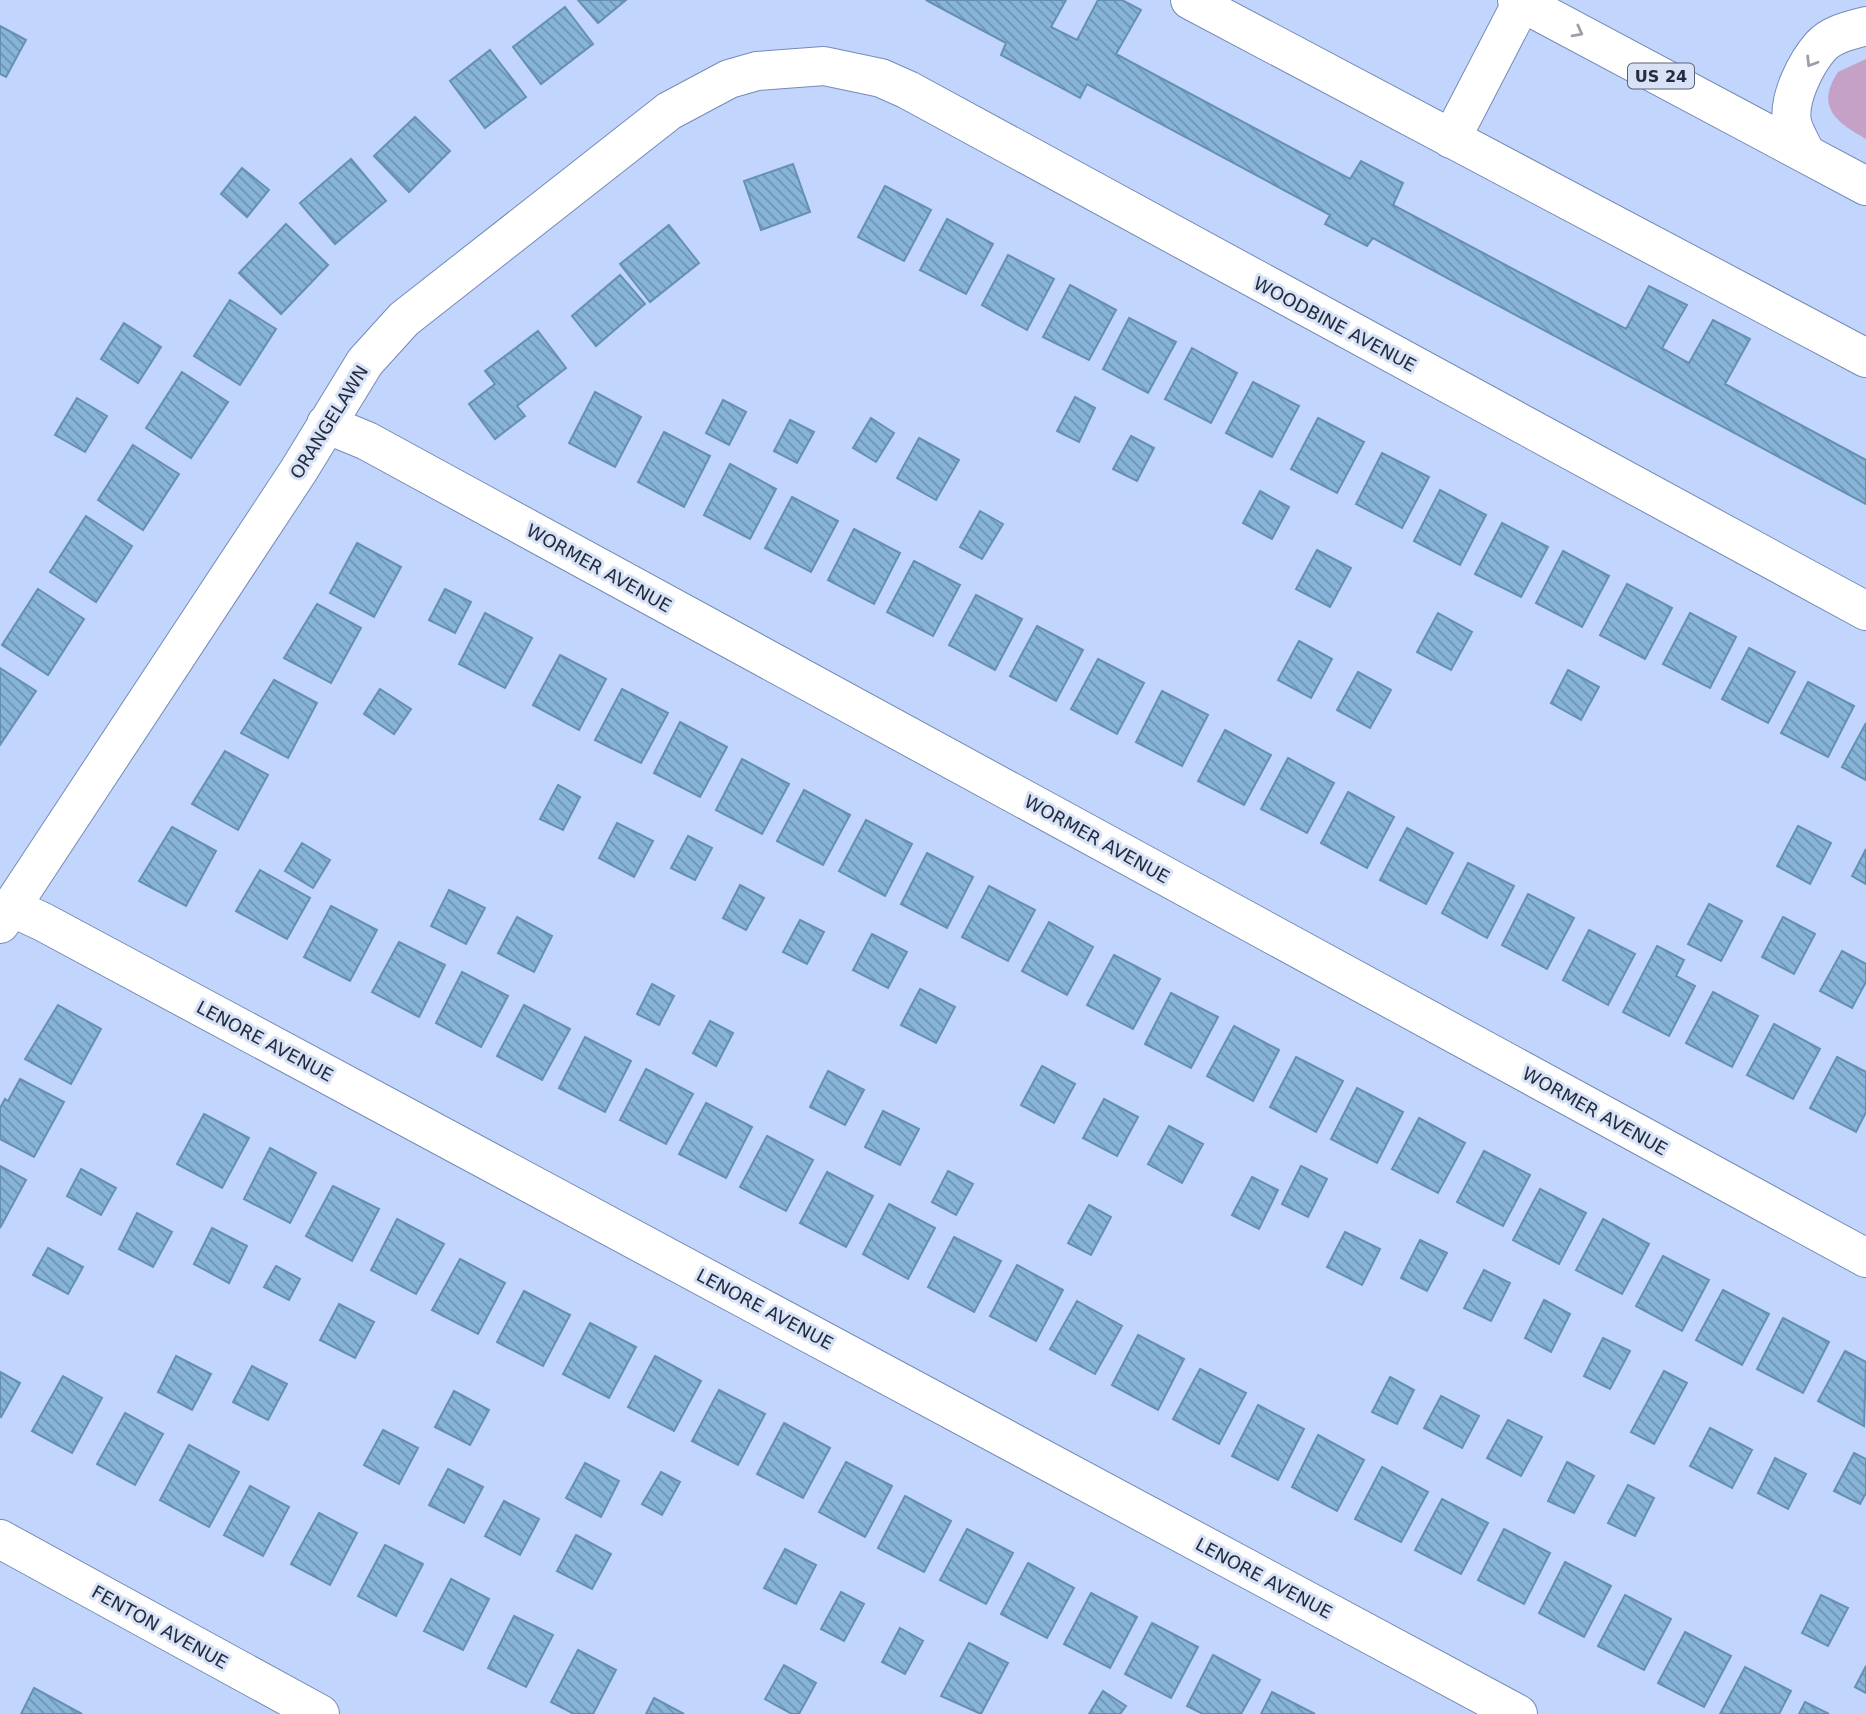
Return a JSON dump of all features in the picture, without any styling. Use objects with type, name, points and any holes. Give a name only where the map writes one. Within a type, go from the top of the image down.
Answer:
[{"type":"street","points":[[1189,0],[1866,358]]},
{"type":"street","points":[[1451,139],[1520,1]]},
{"type":"street","name":"US 24","points":[[1520,1],[1866,186]]},
{"type":"street","points":[[1805,152],[1792,122],[1794,99],[1803,75],[1822,45],[1844,32],[1866,26]]},
{"type":"street","name":"ORANGELAWN","points":[[5,915],[299,470],[365,362],[404,319],[669,111],[729,79],[757,71],[794,66]]},
{"type":"street","name":"WOODBINE AVENUE","points":[[794,66],[853,71],[908,90],[1866,611]]},
{"type":"street","name":"WORMER AVENUE","points":[[326,424],[367,441],[1866,1258]]},
{"type":"street","name":"LENORE AVENUE","points":[[5,915],[43,922],[1518,1714]]},
{"type":"street","name":"FENTON AVENUE","points":[[0,1539],[320,1714]]},
{"type":"shaded area","points":[[1866,59],[1866,139],[1838,120],[1832,112],[1828,95],[1838,72]]},
{"type":"building","points":[[578,0],[626,0],[598,23]]},
{"type":"building","points":[[926,0],[1066,0],[1051,27],[1077,40],[1098,0],[1122,0],[1141,10],[1116,54],[1350,179],[1361,161],[1403,183],[1393,205],[1626,329],[1649,286],[1687,305],[1662,348],[1689,363],[1713,320],[1750,339],[1725,384],[1866,460],[1866,504],[1373,238],[1367,246],[1325,224],[1330,215],[1087,84],[1080,98],[1001,55],[1006,43]]},
{"type":"building","points":[[565,7],[593,44],[541,84],[513,47]]},
{"type":"building","points":[[0,26],[26,40],[6,77],[0,74]]},
{"type":"building","points":[[490,50],[526,97],[485,128],[450,81]]},
{"type":"building","points":[[415,117],[450,151],[409,192],[374,156]]},
{"type":"building","points":[[351,159],[386,201],[335,244],[300,203]]},
{"type":"building","points":[[793,164],[810,212],[761,230],[744,181]]},
{"type":"building","points":[[242,168],[269,190],[247,217],[221,194]]},
{"type":"building","points":[[885,186],[931,210],[904,261],[858,237]]},
{"type":"building","points":[[947,219],[993,244],[966,294],[920,270]]},
{"type":"building","points":[[286,224],[328,265],[281,314],[239,273]]},
{"type":"building","points":[[669,225],[699,263],[650,302],[620,264]]},
{"type":"building","points":[[1008,255],[1054,279],[1027,330],[982,305]]},
{"type":"building","points":[[620,275],[645,304],[596,346],[572,316]]},
{"type":"building","points":[[1070,285],[1116,310],[1089,360],[1043,337]]},
{"type":"building","points":[[230,300],[276,329],[240,385],[194,356]]},
{"type":"building","points":[[1129,318],[1176,342],[1148,393],[1103,369]]},
{"type":"building","points":[[124,323],[161,347],[138,383],[101,359]]},
{"type":"building","points":[[538,331],[566,368],[517,406],[525,416],[495,439],[469,404],[495,384],[485,371]]},
{"type":"building","points":[[1192,348],[1237,373],[1211,423],[1165,399]]},
{"type":"building","points":[[182,372],[228,402],[191,458],[146,428]]},
{"type":"building","points":[[1253,382],[1299,406],[1272,457],[1226,433]]},
{"type":"building","points":[[595,392],[641,417],[615,467],[569,443]]},
{"type":"building","points":[[1075,397],[1095,408],[1079,442],[1057,431]]},
{"type":"building","points":[[77,398],[107,416],[85,452],[55,435]]},
{"type":"building","points":[[723,400],[746,412],[729,445],[706,433]]},
{"type":"building","points":[[871,418],[894,433],[876,462],[853,448]]},
{"type":"building","points":[[1318,418],[1364,442],[1337,493],[1291,469]]},
{"type":"building","points":[[790,420],[814,432],[797,463],[774,451]]},
{"type":"building","points":[[664,432],[710,456],[684,507],[638,482]]},
{"type":"building","points":[[1131,436],[1154,448],[1137,481],[1113,469]]},
{"type":"building","points":[[919,438],[959,460],[936,500],[897,478]]},
{"type":"building","points":[[133,445],[179,474],[143,530],[98,500]]},
{"type":"building","points":[[1382,453],[1429,477],[1402,528],[1356,504]]},
{"type":"building","points":[[730,464],[776,489],[750,539],[704,515]]},
{"type":"building","points":[[1440,490],[1486,515],[1460,565],[1414,541]]},
{"type":"building","points":[[1260,491],[1289,507],[1272,539],[1243,523]]},
{"type":"building","points":[[792,497],[838,521],[811,572],[765,548]]},
{"type":"building","points":[[980,511],[1003,524],[982,559],[960,547]]},
{"type":"building","points":[[86,516],[132,546],[96,602],[50,572]]},
{"type":"building","points":[[1502,523],[1548,547],[1521,597],[1475,574]]},
{"type":"building","points":[[854,529],[900,553],[874,604],[828,580]]},
{"type":"building","points":[[357,543],[401,567],[374,617],[330,593]]},
{"type":"building","points":[[1317,550],[1351,568],[1330,607],[1296,589]]},
{"type":"building","points":[[1563,551],[1609,576],[1582,627],[1536,603]]},
{"type":"building","points":[[914,561],[960,585],[933,636],[887,612]]},
{"type":"building","points":[[1627,584],[1672,608],[1645,659],[1600,635]]},
{"type":"building","points":[[38,589],[84,619],[48,675],[2,645]]},
{"type":"building","points":[[445,589],[471,602],[455,633],[429,620]]},
{"type":"building","points":[[976,595],[1022,619],[995,670],[949,645]]},
{"type":"building","points":[[317,604],[361,628],[331,683],[284,658]]},
{"type":"building","points":[[485,613],[532,638],[505,688],[459,664]]},
{"type":"building","points":[[1438,613],[1472,632],[1451,670],[1417,652]]},
{"type":"building","points":[[1690,613],[1736,637],[1710,688],[1663,664]]},
{"type":"building","points":[[1037,626],[1083,650],[1056,701],[1010,676]]},
{"type":"building","points":[[1299,641],[1332,659],[1311,698],[1278,680]]},
{"type":"building","points":[[1749,648],[1795,672],[1768,723],[1722,699]]},
{"type":"building","points":[[560,655],[606,679],[579,730],[533,705]]},
{"type":"building","points":[[1098,659],[1144,683],[1117,734],[1071,709]]},
{"type":"building","points":[[0,668],[36,691],[0,745]]},
{"type":"building","points":[[1568,670],[1599,687],[1581,720],[1551,703]]},
{"type":"building","points":[[1358,672],[1391,690],[1370,728],[1337,710]]},
{"type":"building","points":[[274,680],[317,703],[288,758],[241,733]]},
{"type":"building","points":[[1808,682],[1854,706],[1828,757],[1781,733]]},
{"type":"building","points":[[380,689],[411,709],[394,734],[364,714]]},
{"type":"building","points":[[622,689],[668,713],[641,763],[595,740]]},
{"type":"building","points":[[1162,691],[1208,715],[1182,766],[1136,742]]},
{"type":"building","points":[[680,722],[727,747],[700,797],[654,773]]},
{"type":"building","points":[[1866,723],[1866,780],[1842,767]]},
{"type":"building","points":[[1225,730],[1271,755],[1244,805],[1198,781]]},
{"type":"building","points":[[225,751],[268,775],[238,830],[192,804]]},
{"type":"building","points":[[1288,758],[1334,783],[1307,833],[1261,809]]},
{"type":"building","points":[[742,759],[789,784],[762,834],[716,810]]},
{"type":"building","points":[[558,785],[580,797],[563,830],[540,819]]},
{"type":"building","points":[[804,790],[850,815],[823,865],[777,841]]},
{"type":"building","points":[[1348,792],[1394,817],[1367,868],[1321,843]]},
{"type":"building","points":[[866,820],[912,844],[885,896],[839,871]]},
{"type":"building","points":[[617,823],[653,841],[634,877],[599,858]]},
{"type":"building","points":[[1798,826],[1831,843],[1810,884],[1777,866]]},
{"type":"building","points":[[172,827],[216,851],[186,906],[139,881]]},
{"type":"building","points":[[1407,828],[1453,853],[1426,904],[1380,880]]},
{"type":"building","points":[[688,836],[712,848],[695,880],[671,868]]},
{"type":"building","points":[[302,843],[330,860],[313,888],[285,871]]},
{"type":"building","points":[[1866,849],[1866,884],[1852,876]]},
{"type":"building","points":[[927,853],[973,877],[947,928],[901,904]]},
{"type":"building","points":[[1468,863],[1514,886],[1487,938],[1442,913]]},
{"type":"building","points":[[260,870],[310,898],[287,939],[236,911]]},
{"type":"building","points":[[740,885],[764,898],[746,930],[723,918]]},
{"type":"building","points":[[989,886],[1035,910],[1008,961],[962,937]]},
{"type":"building","points":[[449,890],[485,908],[466,944],[431,926]]},
{"type":"building","points":[[1528,894],[1574,918],[1547,969],[1502,945]]},
{"type":"building","points":[[1709,904],[1742,921],[1721,961],[1688,944]]},
{"type":"building","points":[[331,906],[377,930],[350,981],[304,957]]},
{"type":"building","points":[[517,917],[552,936],[534,972],[498,953]]},
{"type":"building","points":[[1783,917],[1815,934],[1794,974],[1762,957]]},
{"type":"building","points":[[800,920],[824,932],[807,964],[783,952]]},
{"type":"building","points":[[1049,922],[1093,947],[1067,995],[1022,971]]},
{"type":"building","points":[[1589,930],[1635,954],[1608,1005],[1563,980]]},
{"type":"building","points":[[872,934],[907,952],[888,988],[853,970]]},
{"type":"building","points":[[399,942],[445,965],[419,1017],[372,992]]},
{"type":"building","points":[[1657,946],[1684,960],[1676,976],[1695,986],[1669,1036],[1623,1012]]},
{"type":"building","points":[[1842,951],[1866,964],[1866,982],[1852,1008],[1820,991]]},
{"type":"building","points":[[1114,955],[1160,979],[1133,1029],[1087,1005]]},
{"type":"building","points":[[462,972],[508,996],[481,1047],[436,1023]]},
{"type":"building","points":[[652,984],[674,996],[659,1025],[637,1014]]},
{"type":"building","points":[[920,989],[955,1007],[936,1043],[901,1025]]},
{"type":"building","points":[[1713,992],[1758,1016],[1732,1067],[1686,1043]]},
{"type":"building","points":[[1171,993],[1218,1017],[1191,1068],[1145,1044]]},
{"type":"building","points":[[58,1005],[101,1029],[71,1084],[25,1059]]},
{"type":"building","points":[[524,1005],[570,1029],[542,1080],[497,1056]]},
{"type":"building","points":[[710,1021],[733,1033],[716,1066],[693,1053]]},
{"type":"building","points":[[1774,1024],[1820,1049],[1793,1099],[1747,1075]]},
{"type":"building","points":[[1234,1026],[1279,1050],[1253,1101],[1207,1076]]},
{"type":"building","points":[[585,1037],[631,1061],[605,1112],[559,1088]]},
{"type":"building","points":[[1296,1057],[1343,1081],[1316,1132],[1270,1107]]},
{"type":"building","points":[[1837,1057],[1866,1072],[1866,1112],[1856,1132],[1810,1108]]},
{"type":"building","points":[[1042,1066],[1075,1084],[1054,1123],[1021,1105]]},
{"type":"building","points":[[646,1069],[693,1094],[666,1144],[620,1120]]},
{"type":"building","points":[[828,1071],[864,1090],[845,1125],[810,1107]]},
{"type":"building","points":[[20,1079],[64,1102],[34,1157],[0,1139],[0,1108],[5,1099],[8,1101]]},
{"type":"building","points":[[1357,1088],[1403,1112],[1377,1163],[1331,1139]]},
{"type":"building","points":[[1104,1099],[1138,1117],[1117,1156],[1083,1138]]},
{"type":"building","points":[[706,1103],[752,1127],[726,1178],[679,1154]]},
{"type":"building","points":[[883,1111],[919,1129],[900,1165],[865,1147]]},
{"type":"building","points":[[204,1114],[249,1138],[222,1188],[177,1164]]},
{"type":"building","points":[[1419,1118],[1465,1143],[1438,1193],[1392,1169]]},
{"type":"building","points":[[1169,1126],[1203,1144],[1182,1183],[1148,1164]]},
{"type":"building","points":[[767,1136],[813,1160],[786,1211],[740,1187]]},
{"type":"building","points":[[270,1148],[316,1173],[290,1223],[244,1199]]},
{"type":"building","points":[[1484,1151],[1530,1175],[1503,1226],[1457,1202]]},
{"type":"building","points":[[0,1166],[26,1180],[0,1228]]},
{"type":"building","points":[[1301,1166],[1327,1179],[1308,1217],[1282,1204]]},
{"type":"building","points":[[81,1169],[116,1188],[101,1215],[67,1196]]},
{"type":"building","points":[[948,1171],[973,1184],[956,1215],[932,1202]]},
{"type":"building","points":[[827,1172],[873,1196],[846,1247],[800,1223]]},
{"type":"building","points":[[1252,1177],[1278,1190],[1259,1229],[1232,1215]]},
{"type":"building","points":[[333,1186],[379,1209],[352,1261],[306,1236]]},
{"type":"building","points":[[1540,1189],[1586,1213],[1559,1264],[1513,1240]]},
{"type":"building","points":[[889,1204],[935,1228],[908,1279],[863,1254]]},
{"type":"building","points":[[1089,1205],[1111,1217],[1091,1255],[1068,1243]]},
{"type":"building","points":[[137,1213],[172,1232],[153,1267],[119,1249]]},
{"type":"building","points":[[397,1219],[444,1244],[416,1294],[371,1270]]},
{"type":"building","points":[[1603,1219],[1649,1244],[1622,1294],[1576,1270]]},
{"type":"building","points":[[212,1228],[247,1246],[229,1283],[194,1264]]},
{"type":"building","points":[[1345,1232],[1380,1249],[1362,1285],[1327,1267]]},
{"type":"building","points":[[954,1237],[1001,1261],[974,1312],[928,1287]]},
{"type":"building","points":[[1420,1240],[1447,1253],[1427,1291],[1401,1278]]},
{"type":"building","points":[[48,1248],[83,1267],[68,1294],[33,1275]]},
{"type":"building","points":[[1663,1256],[1709,1280],[1682,1331],[1636,1306]]},
{"type":"building","points":[[460,1259],[505,1283],[478,1334],[432,1310]]},
{"type":"building","points":[[1017,1265],[1063,1290],[1036,1341],[990,1316]]},
{"type":"building","points":[[276,1266],[300,1279],[289,1300],[264,1287]]},
{"type":"building","points":[[1484,1270],[1510,1283],[1491,1321],[1464,1308]]},
{"type":"building","points":[[1723,1290],[1769,1314],[1742,1365],[1696,1340]]},
{"type":"building","points":[[524,1291],[570,1315],[543,1366],[497,1342]]},
{"type":"building","points":[[1544,1300],[1570,1314],[1551,1352],[1525,1338]]},
{"type":"building","points":[[1077,1301],[1122,1326],[1095,1374],[1050,1349]]},
{"type":"building","points":[[339,1304],[374,1322],[355,1358],[320,1340]]},
{"type":"building","points":[[1783,1318],[1829,1342],[1803,1393],[1757,1369]]},
{"type":"building","points":[[590,1323],[636,1347],[609,1398],[563,1374]]},
{"type":"building","points":[[1138,1335],[1184,1359],[1158,1410],[1112,1385]]},
{"type":"building","points":[[1603,1338],[1630,1351],[1610,1389],[1584,1376]]},
{"type":"building","points":[[1845,1351],[1866,1362],[1864,1426],[1818,1401]]},
{"type":"building","points":[[176,1356],[211,1374],[192,1410],[158,1392]]},
{"type":"building","points":[[655,1356],[701,1381],[674,1431],[628,1407]]},
{"type":"building","points":[[252,1366],[287,1384],[268,1420],[233,1402]]},
{"type":"building","points":[[1200,1369],[1246,1393],[1219,1444],[1173,1419]]},
{"type":"building","points":[[1664,1371],[1687,1383],[1654,1444],[1631,1432]]},
{"type":"building","points":[[0,1372],[20,1383],[1,1417],[0,1416]]},
{"type":"building","points":[[63,1376],[102,1398],[72,1453],[32,1431]]},
{"type":"building","points":[[1390,1377],[1414,1390],[1397,1424],[1372,1412]]},
{"type":"building","points":[[719,1390],[765,1414],[738,1465],[692,1441]]},
{"type":"building","points":[[454,1391],[489,1410],[470,1445],[435,1427]]},
{"type":"building","points":[[1441,1396],[1479,1416],[1462,1448],[1424,1428]]},
{"type":"building","points":[[1258,1405],[1304,1429],[1278,1480],[1232,1456]]},
{"type":"building","points":[[125,1413],[163,1434],[135,1485],[97,1464]]},
{"type":"building","points":[[1508,1420],[1542,1437],[1521,1476],[1487,1458]]},
{"type":"building","points":[[784,1423],[830,1448],[803,1498],[757,1474]]},
{"type":"building","points":[[1710,1428],[1752,1450],[1732,1488],[1690,1466]]},
{"type":"building","points":[[383,1430],[418,1448],[399,1484],[364,1465]]},
{"type":"building","points":[[1318,1435],[1364,1460],[1337,1511],[1292,1487]]},
{"type":"building","points":[[189,1445],[239,1472],[209,1527],[160,1500]]},
{"type":"building","points":[[1854,1453],[1866,1459],[1866,1493],[1860,1504],[1834,1491]]},
{"type":"building","points":[[1775,1458],[1806,1474],[1788,1509],[1758,1493]]},
{"type":"building","points":[[846,1462],[892,1486],[865,1537],[819,1512]]},
{"type":"building","points":[[1567,1462],[1594,1476],[1574,1513],[1548,1501]]},
{"type":"building","points":[[585,1463],[619,1481],[601,1517],[566,1498]]},
{"type":"building","points":[[1382,1467],[1428,1492],[1401,1542],[1355,1519]]},
{"type":"building","points":[[448,1469],[483,1487],[464,1523],[429,1505]]},
{"type":"building","points":[[661,1472],[680,1482],[662,1515],[642,1504]]},
{"type":"building","points":[[1628,1485],[1654,1498],[1635,1536],[1608,1523]]},
{"type":"building","points":[[250,1486],[289,1507],[263,1556],[224,1535]]},
{"type":"building","points":[[905,1496],[951,1521],[924,1572],[878,1548]]},
{"type":"building","points":[[1442,1499],[1488,1523],[1461,1574],[1415,1550]]},
{"type":"building","points":[[504,1501],[539,1519],[520,1555],[485,1536]]},
{"type":"building","points":[[319,1513],[357,1533],[330,1585],[291,1564]]},
{"type":"building","points":[[967,1529],[1013,1553],[986,1604],[940,1580]]},
{"type":"building","points":[[1504,1529],[1550,1553],[1524,1604],[1478,1580]]},
{"type":"building","points":[[576,1535],[611,1554],[592,1589],[557,1571]]},
{"type":"building","points":[[385,1545],[423,1564],[396,1616],[358,1596]]},
{"type":"building","points":[[785,1549],[816,1565],[796,1604],[764,1588]]},
{"type":"building","points":[[1565,1562],[1611,1586],[1584,1637],[1539,1613]]},
{"type":"building","points":[[1028,1563],[1074,1588],[1047,1638],[1001,1614]]},
{"type":"building","points":[[451,1579],[489,1599],[463,1650],[424,1631]]},
{"type":"building","points":[[841,1592],[864,1604],[844,1641],[821,1629]]},
{"type":"building","points":[[1091,1593],[1137,1617],[1110,1668],[1064,1644]]},
{"type":"building","points":[[1625,1595],[1671,1619],[1644,1670],[1598,1646]]},
{"type":"building","points":[[1821,1595],[1848,1608],[1828,1646],[1802,1633]]},
{"type":"building","points":[[514,1616],[553,1635],[526,1687],[488,1668]]},
{"type":"building","points":[[1152,1623],[1198,1647],[1171,1698],[1125,1674]]},
{"type":"building","points":[[900,1628],[923,1641],[905,1674],[882,1662]]},
{"type":"building","points":[[1685,1632],[1731,1656],[1704,1707],[1658,1683]]},
{"type":"building","points":[[969,1643],[1008,1663],[981,1714],[941,1696]]},
{"type":"building","points":[[578,1650],[616,1670],[593,1714],[574,1714],[551,1702]]},
{"type":"building","points":[[1213,1655],[1260,1680],[1241,1714],[1203,1714],[1187,1706]]},
{"type":"building","points":[[784,1665],[816,1683],[799,1714],[792,1714],[765,1699]]},
{"type":"building","points":[[1866,1666],[1866,1693],[1855,1687]]},
{"type":"building","points":[[1745,1667],[1791,1691],[1779,1714],[1720,1714]]},
{"type":"building","points":[[34,1688],[82,1714],[21,1714]]},
{"type":"building","points":[[1103,1691],[1126,1706],[1120,1714],[1089,1714]]},
{"type":"building","points":[[1272,1692],[1315,1714],[1261,1714]]},
{"type":"building","points":[[654,1698],[684,1714],[646,1714]]},
{"type":"building","points":[[1805,1702],[1829,1714],[1799,1714]]}]
